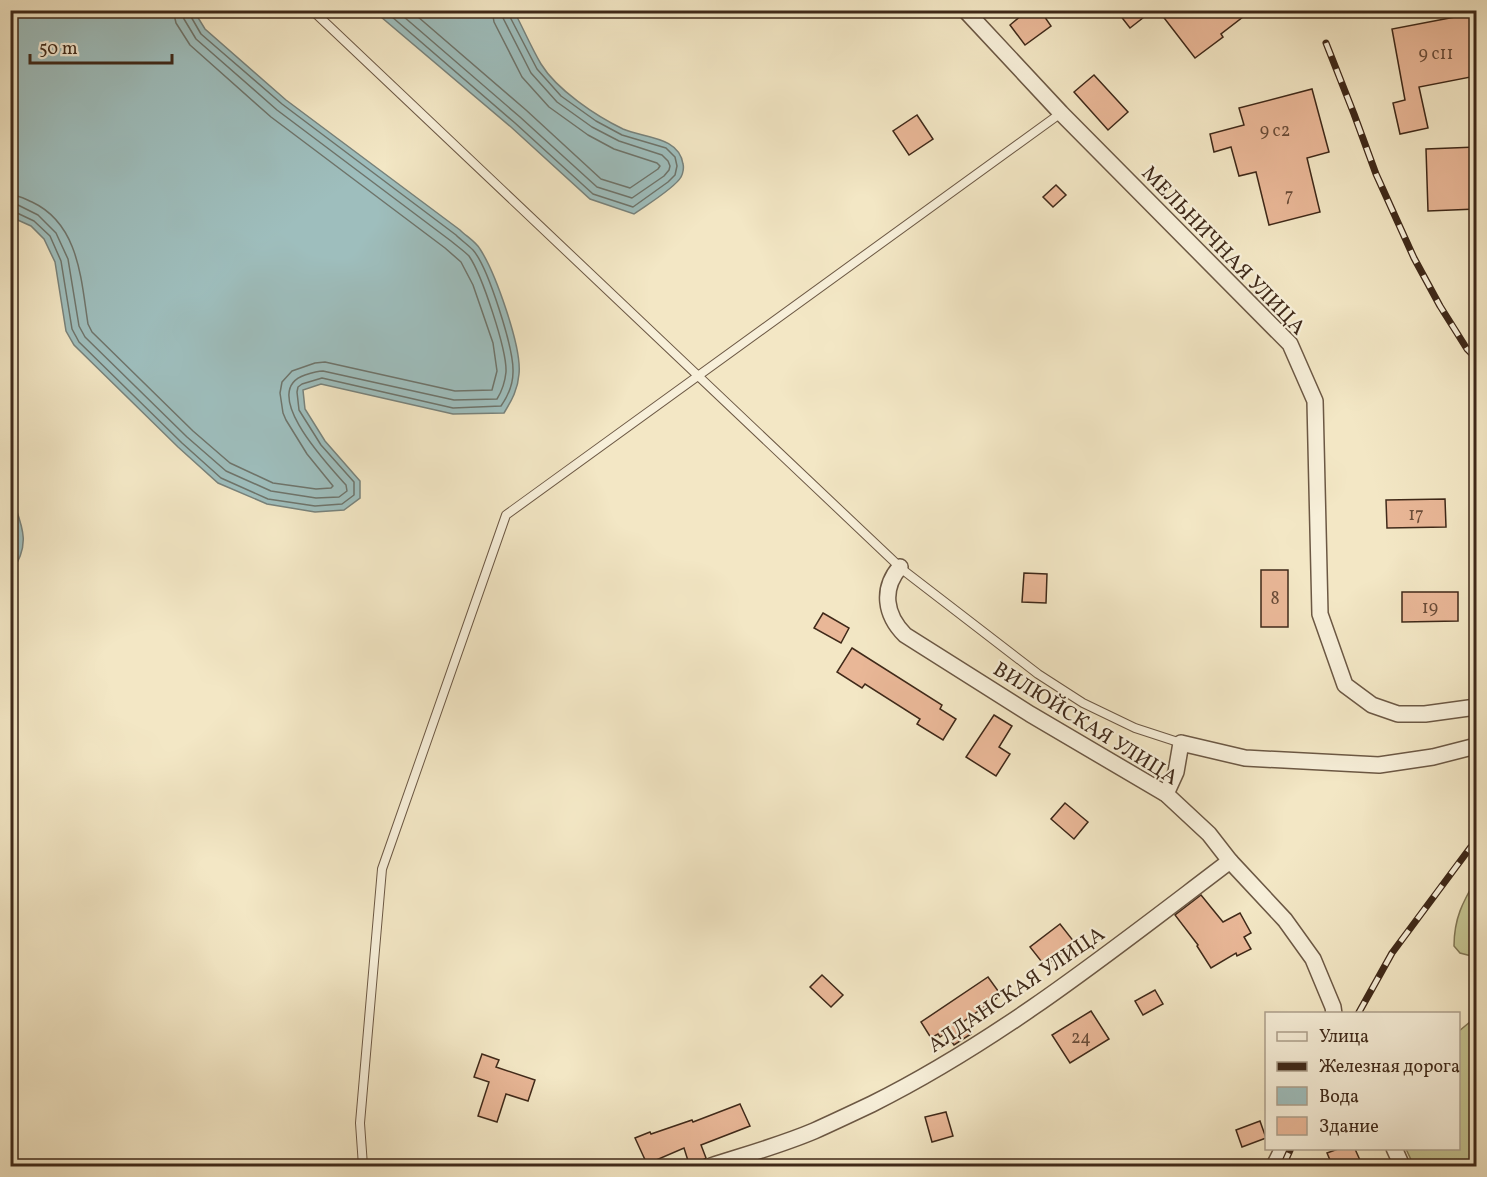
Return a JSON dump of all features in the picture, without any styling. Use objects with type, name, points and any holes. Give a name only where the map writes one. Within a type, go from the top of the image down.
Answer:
[{"type":"street","name":"МЕЛЬНИЧНАЯ УЛИЦА","points":[[965,10],[1061,113],[1290,344],[1315,401],[1320,614],[1345,685],[1372,705],[1398,714],[1425,714],[1476,707]]},
{"type":"street","name":"ВИЛЮЙСКАЯ УЛИЦА","points":[[900,567],[891,580],[887,597],[893,620],[898,628],[905,635],[1030,714],[1166,794],[1209,834],[1230,861],[1285,920],[1313,958],[1334,1012]]},
{"type":"street","points":[[1166,794],[1176,772],[1181,743],[1245,758],[1379,765],[1433,757],[1476,746]]},
{"type":"street","name":"АЛДАНСКАЯ УЛИЦА","points":[[711,1167],[813,1131],[873,1104],[951,1062],[1021,1016],[1230,861]]},
{"type":"street","points":[[1274,1167],[1282,1150]]},
{"type":"street","points":[[1394,1150],[1402,1167]]},
{"type":"lane","points":[[312,10],[900,567],[1038,674],[1083,703],[1136,728],[1181,743]]},
{"type":"lane","points":[[363,1167],[360,1123],[382,868],[506,515],[1061,113]]},
{"type":"green space","points":[[1476,879],[1475,957],[1460,953],[1454,946],[1460,911]]},
{"type":"green space","points":[[1476,1017],[1476,1166],[1414,1166],[1406,1150],[1460,1150],[1460,1030]]},
{"type":"water","points":[[11,10],[194,11],[205,29],[286,100],[460,230],[478,246],[493,274],[506,310],[519,362],[517,385],[504,413],[453,414],[321,384],[303,390],[305,409],[325,441],[360,481],[360,498],[344,510],[315,512],[267,504],[218,483],[74,345],[66,331],[55,262],[44,239],[31,226],[11,217]]},
{"type":"water","points":[[374,11],[514,11],[541,64],[567,93],[612,124],[631,132],[659,139],[675,148],[683,164],[682,176],[666,191],[634,214],[590,199],[511,127]]},
{"type":"water","points":[[11,495],[21,525],[23,543],[21,553],[11,573]]},
{"type":"building","points":[[1028,10],[1040,10],[1051,26],[1025,45],[1010,25]]},
{"type":"building","points":[[1116,10],[1153,10],[1130,28]]},
{"type":"building","points":[[1158,10],[1252,10],[1221,34],[1223,37],[1195,58]]},
{"type":"building","points":[[1476,13],[1476,76],[1419,87],[1428,128],[1400,134],[1393,103],[1405,100],[1392,29]]},
{"type":"building","points":[[1094,75],[1128,112],[1108,130],[1074,92]]},
{"type":"building","points":[[1312,89],[1329,152],[1307,158],[1320,212],[1269,225],[1256,172],[1239,176],[1231,147],[1214,152],[1210,134],[1244,125],[1239,108]]},
{"type":"building","points":[[917,115],[933,139],[909,155],[893,131]]},
{"type":"building","points":[[1476,147],[1476,209],[1428,211],[1426,149]]},
{"type":"building","points":[[1056,185],[1066,195],[1053,207],[1043,197]]},
{"type":"building","points":[[1445,499],[1446,527],[1387,528],[1386,500]]},
{"type":"building","points":[[1261,570],[1288,570],[1288,627],[1261,627]]},
{"type":"building","points":[[1024,573],[1047,574],[1046,603],[1022,602]]},
{"type":"building","points":[[1402,592],[1458,592],[1458,621],[1402,622]]},
{"type":"building","points":[[823,613],[849,628],[841,643],[814,628]]},
{"type":"building","points":[[852,648],[942,705],[940,709],[956,719],[943,740],[917,724],[920,719],[865,684],[862,688],[837,672]]},
{"type":"building","points":[[994,715],[1012,726],[999,747],[1010,754],[996,776],[966,757]]},
{"type":"building","points":[[1065,803],[1088,822],[1074,839],[1051,819]]},
{"type":"building","points":[[1201,895],[1223,922],[1240,913],[1251,933],[1244,937],[1251,949],[1237,956],[1236,953],[1211,968],[1198,945],[1175,915]]},
{"type":"building","points":[[1060,924],[1075,943],[1045,966],[1030,947]]},
{"type":"building","points":[[822,975],[843,995],[831,1007],[810,987]]},
{"type":"building","points":[[988,977],[1001,995],[963,1022],[971,1034],[954,1045],[946,1033],[940,1037],[938,1034],[931,1038],[921,1022]]},
{"type":"building","points":[[1155,990],[1163,1004],[1143,1015],[1135,1001]]},
{"type":"building","points":[[1091,1011],[1109,1039],[1070,1063],[1052,1035]]},
{"type":"building","points":[[482,1054],[499,1060],[496,1067],[535,1080],[528,1101],[506,1094],[497,1122],[478,1116],[489,1082],[474,1077]]},
{"type":"building","points":[[740,1104],[750,1126],[701,1145],[706,1158],[703,1160],[702,1167],[690,1167],[684,1148],[647,1164],[635,1138],[692,1120],[693,1122]]},
{"type":"building","points":[[946,1112],[953,1136],[932,1142],[925,1117]]},
{"type":"building","points":[[1260,1121],[1265,1138],[1242,1147],[1236,1130]]},
{"type":"building","points":[[1335,1150],[1355,1150],[1363,1167],[1333,1167],[1327,1153]]},
{"type":"railway","points":[[1326,43],[1376,174],[1414,258],[1440,306],[1467,349],[1476,358]]},
{"type":"railway","points":[[1359,1012],[1392,953],[1476,842]]},
{"type":"railway","points":[[1283,1166],[1290,1150]]}]
